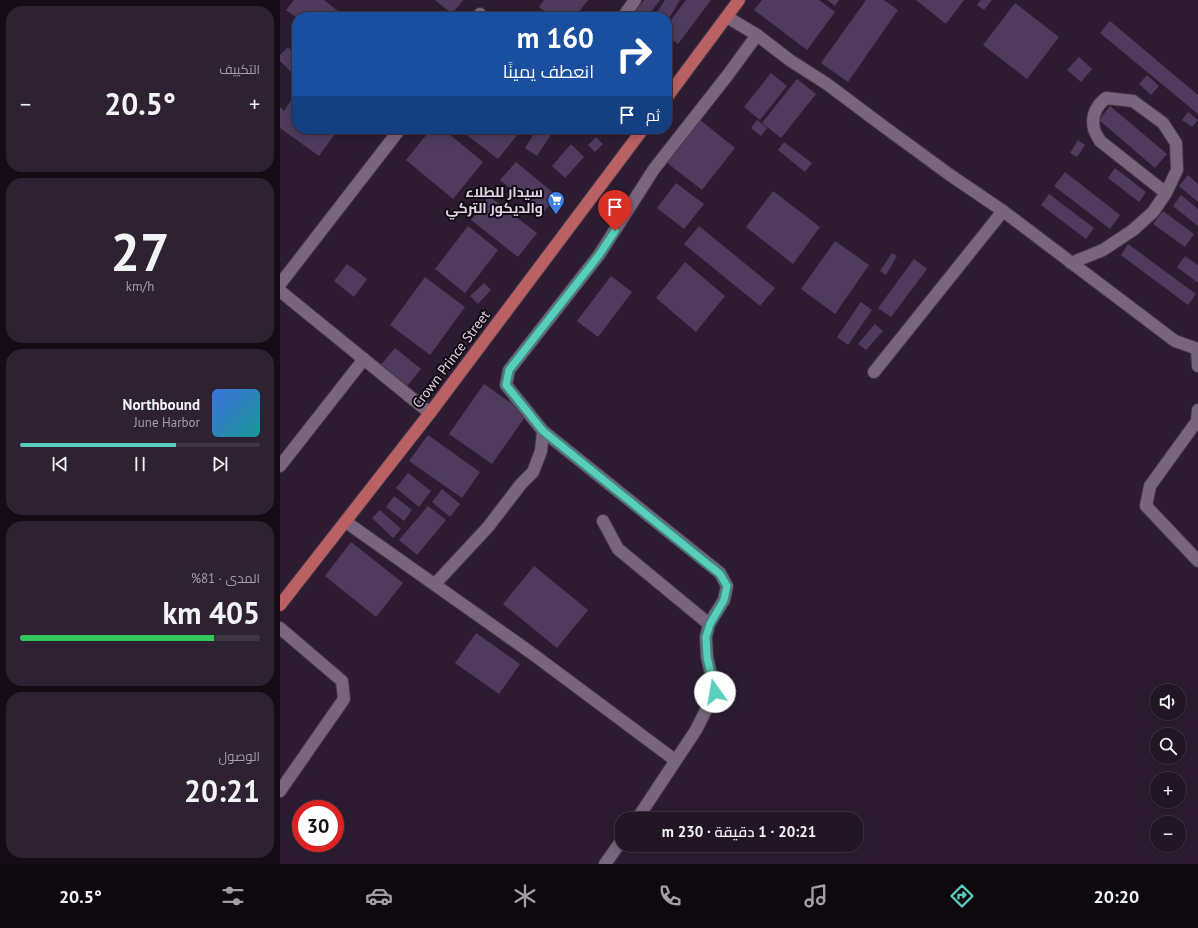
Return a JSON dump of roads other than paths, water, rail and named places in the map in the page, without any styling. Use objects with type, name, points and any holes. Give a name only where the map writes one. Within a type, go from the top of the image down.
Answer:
[{"type":"main road","points":[[672,90],[739,0]]},
{"type":"main road","name":"Crown Prince Street","points":[[280,605],[430,413],[639,134]]},
{"type":"street","points":[[627,12],[635,0]]},
{"type":"street","points":[[727,17],[757,35],[791,61],[827,84],[950,175],[1003,211],[1175,341],[1198,349],[1198,366]]},
{"type":"street","points":[[642,812],[696,730],[715,692],[707,657],[706,637],[710,624],[724,600],[727,586],[720,574],[543,431],[506,385],[509,370],[599,255],[654,169],[727,76],[757,35]]},
{"type":"street","points":[[1071,263],[1103,250],[1133,230],[1153,212],[1166,193],[1177,170],[1176,143],[1163,123],[1133,101],[1106,98],[1098,104],[1093,115],[1094,130],[1100,141],[1166,193]]},
{"type":"street","points":[[280,284],[396,134]]},
{"type":"street","points":[[874,372],[1003,211]]},
{"type":"street","points":[[280,290],[430,413]]},
{"type":"street","points":[[280,466],[364,359]]},
{"type":"street","points":[[1198,410],[1197,421],[1150,486],[1146,506],[1198,561]]},
{"type":"street","points":[[434,584],[488,527],[521,484],[533,472],[541,451],[543,431]]},
{"type":"street","points":[[603,521],[618,549],[710,624]]},
{"type":"street","points":[[346,522],[530,652],[675,760]]},
{"type":"street","points":[[280,628],[342,681],[344,699],[280,791]]},
{"type":"street","points":[[605,864],[615,850]]},
{"type":"place","name":"سيدار للطلاء والديكور التركي","points":[[556,215]]}]
